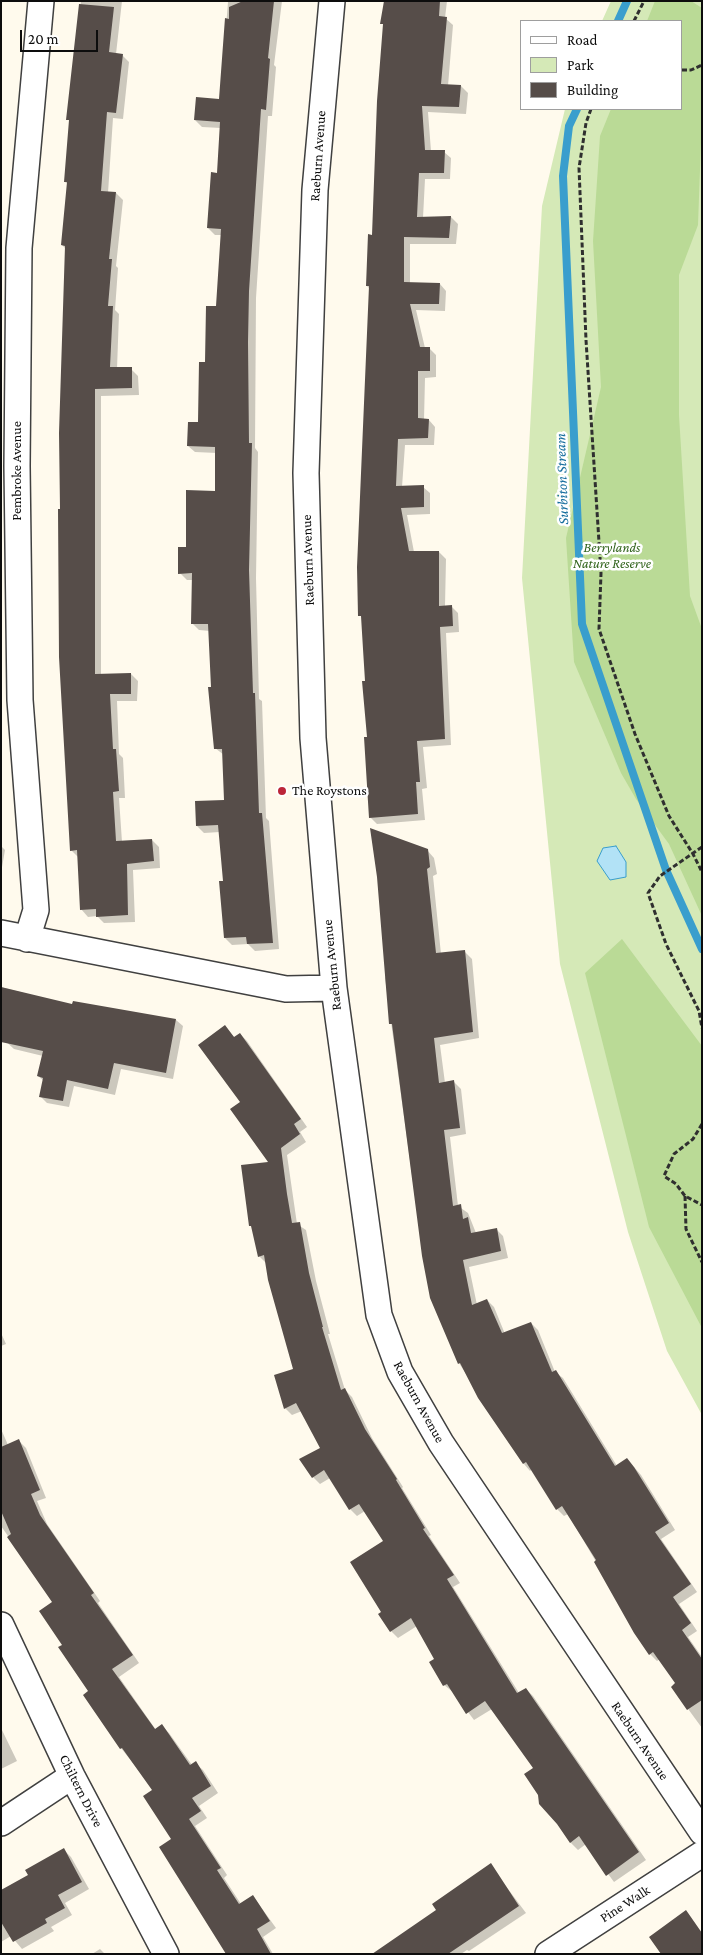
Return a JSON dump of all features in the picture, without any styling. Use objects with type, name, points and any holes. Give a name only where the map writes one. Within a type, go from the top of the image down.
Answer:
[{"type":"street","name":"Pembroke Avenue","points":[[27,939],[36,910],[20,700],[16,466],[19,248],[41,1]]},
{"type":"street","name":"Raeburn Avenue","points":[[332,1],[315,190],[306,473],[313,738],[334,988],[378,1315],[400,1372],[446,1451],[702,1832]]},
{"type":"street","points":[[1,933],[286,989],[334,988]]},
{"type":"street","name":"Chiltern Drive","points":[[1,1625],[72,1776],[166,1954]]},
{"type":"street","points":[[1,1823],[72,1776]]},
{"type":"street","name":"Pine Walk","points":[[548,1954],[702,1854]]},
{"type":"path","points":[[634,20],[644,1]]},
{"type":"path","points":[[683,70],[691,70],[702,65]]},
{"type":"path","points":[[591,110],[586,123],[579,168],[586,340],[601,574],[600,629],[635,734],[669,816],[702,872]]},
{"type":"path","points":[[702,847],[660,876],[648,893],[666,944],[699,1011],[702,1028]]},
{"type":"path","points":[[702,1124],[692,1139],[674,1154],[664,1176],[676,1184],[685,1196],[702,1205]]},
{"type":"path","points":[[685,1196],[686,1229],[702,1262]]},
{"type":"green space","name":"Berrylands Nature Reserve","points":[[611,1],[702,1],[702,1415],[667,1351],[628,1232],[560,964],[522,578],[542,206],[565,110],[683,110],[683,20],[602,20]]},
{"type":"green space","points":[[655,1],[691,1],[702,8],[702,115],[698,225],[679,275],[679,415],[690,596],[702,629],[702,916],[669,844],[636,799],[621,773],[574,662],[566,538],[601,387],[593,241],[600,136],[611,110],[683,110],[683,20],[647,20]]},
{"type":"green space","points":[[622,939],[702,1046],[702,1328],[649,1227],[585,973]]},
{"type":"water","points":[[616,846],[626,862],[626,877],[610,880],[597,861],[603,848]]},
{"type":"building","points":[[243,1],[274,1],[268,58],[270,59],[266,110],[261,109],[249,291],[248,342],[249,443],[252,443],[249,570],[253,693],[255,693],[259,813],[262,813],[273,943],[247,944],[246,937],[224,938],[219,881],[223,881],[218,825],[196,826],[195,801],[224,800],[222,749],[214,749],[208,687],[211,687],[208,624],[191,624],[192,573],[178,574],[178,547],[186,547],[186,490],[215,491],[215,447],[187,446],[188,422],[198,422],[199,362],[205,362],[206,306],[216,306],[221,229],[207,228],[211,172],[217,173],[220,122],[194,120],[196,97],[219,99],[225,18],[229,19],[229,7]]},
{"type":"building","points":[[384,1],[440,1],[439,16],[447,17],[441,84],[461,85],[459,107],[422,106],[425,150],[445,150],[444,173],[419,173],[417,217],[451,216],[449,238],[404,237],[404,282],[440,283],[439,304],[410,304],[420,347],[430,347],[430,371],[418,371],[418,418],[429,419],[428,438],[398,439],[396,486],[424,485],[424,507],[401,508],[409,551],[439,551],[439,606],[452,605],[453,626],[440,627],[445,739],[417,741],[420,782],[416,782],[418,814],[369,818],[364,737],[367,737],[362,681],[365,681],[361,616],[358,616],[357,567],[369,286],[366,286],[368,234],[372,235],[377,101],[383,24],[380,24]]},
{"type":"building","points":[[79,4],[114,7],[109,52],[123,54],[116,113],[107,112],[101,191],[116,192],[109,259],[112,259],[108,306],[113,306],[110,367],[132,367],[132,388],[95,389],[95,674],[131,673],[131,694],[110,694],[113,749],[116,749],[119,791],[113,792],[116,841],[152,839],[154,861],[127,864],[128,915],[96,917],[96,909],[80,910],[77,850],[70,851],[59,657],[59,433],[65,246],[61,245],[67,182],[64,182],[69,120],[66,120]]},
{"type":"building","points":[[370,828],[428,849],[430,867],[427,869],[436,953],[465,950],[473,1032],[434,1038],[439,1083],[454,1080],[460,1128],[444,1130],[453,1206],[461,1204],[463,1219],[468,1217],[471,1233],[497,1228],[501,1251],[463,1260],[472,1305],[487,1299],[502,1333],[531,1322],[552,1372],[556,1370],[615,1466],[627,1458],[669,1523],[655,1532],[691,1584],[673,1597],[691,1623],[682,1630],[702,1659],[702,1700],[687,1710],[671,1687],[675,1683],[653,1652],[649,1655],[634,1633],[594,1562],[596,1560],[562,1506],[556,1510],[526,1462],[523,1464],[478,1398],[460,1363],[458,1364],[430,1298],[422,1256],[392,1024],[389,1024],[377,877]]},
{"type":"building","points":[[1,987],[72,1004],[73,1001],[176,1019],[166,1073],[114,1063],[108,1089],[67,1080],[63,1101],[39,1097],[43,1078],[37,1076],[43,1051],[1,1042]]},
{"type":"building","points":[[225,1025],[234,1037],[240,1033],[301,1119],[294,1124],[300,1134],[281,1148],[287,1194],[292,1223],[300,1222],[309,1273],[322,1327],[341,1390],[345,1388],[365,1429],[397,1479],[425,1528],[423,1529],[454,1575],[447,1579],[517,1693],[526,1688],[639,1852],[606,1876],[579,1836],[570,1843],[557,1824],[539,1804],[538,1795],[524,1774],[533,1768],[485,1701],[466,1714],[447,1684],[443,1686],[429,1662],[434,1659],[411,1618],[390,1632],[378,1614],[381,1612],[350,1562],[383,1541],[359,1504],[349,1510],[324,1470],[312,1478],[299,1459],[320,1448],[296,1403],[284,1409],[274,1375],[293,1369],[268,1280],[264,1255],[258,1257],[251,1226],[249,1226],[241,1165],[268,1162],[230,1109],[240,1102],[198,1045]]},
{"type":"building","points":[[19,1439],[40,1490],[31,1494],[40,1515],[94,1593],[91,1595],[133,1655],[112,1669],[155,1729],[162,1724],[190,1765],[196,1761],[211,1786],[192,1798],[201,1811],[189,1819],[221,1868],[217,1870],[239,1904],[253,1895],[270,1921],[257,1929],[271,1954],[226,1954],[159,1847],[171,1839],[143,1796],[152,1790],[122,1748],[120,1749],[83,1695],[88,1691],[58,1647],[62,1645],[39,1611],[52,1602],[7,1537],[11,1534],[1,1511],[1,1447]]},
{"type":"building","points":[[64,1848],[82,1882],[58,1895],[65,1908],[45,1919],[47,1923],[13,1942],[1,1922],[1,1890],[28,1875],[25,1870]]},
{"type":"building","points":[[491,1863],[519,1906],[448,1954],[372,1954],[436,1910],[432,1904]]},
{"type":"building","points":[[686,1910],[702,1933],[702,1954],[661,1954],[649,1937]]},
{"type":"waterway","name":"Surbiton Stream","points":[[618,20],[627,1]]},
{"type":"waterway","name":"Surbiton Stream","points":[[577,110],[569,126],[563,176],[582,624],[666,870],[702,949]]},
{"type":"place","name":"The Roystons","points":[[282,791]]}]
